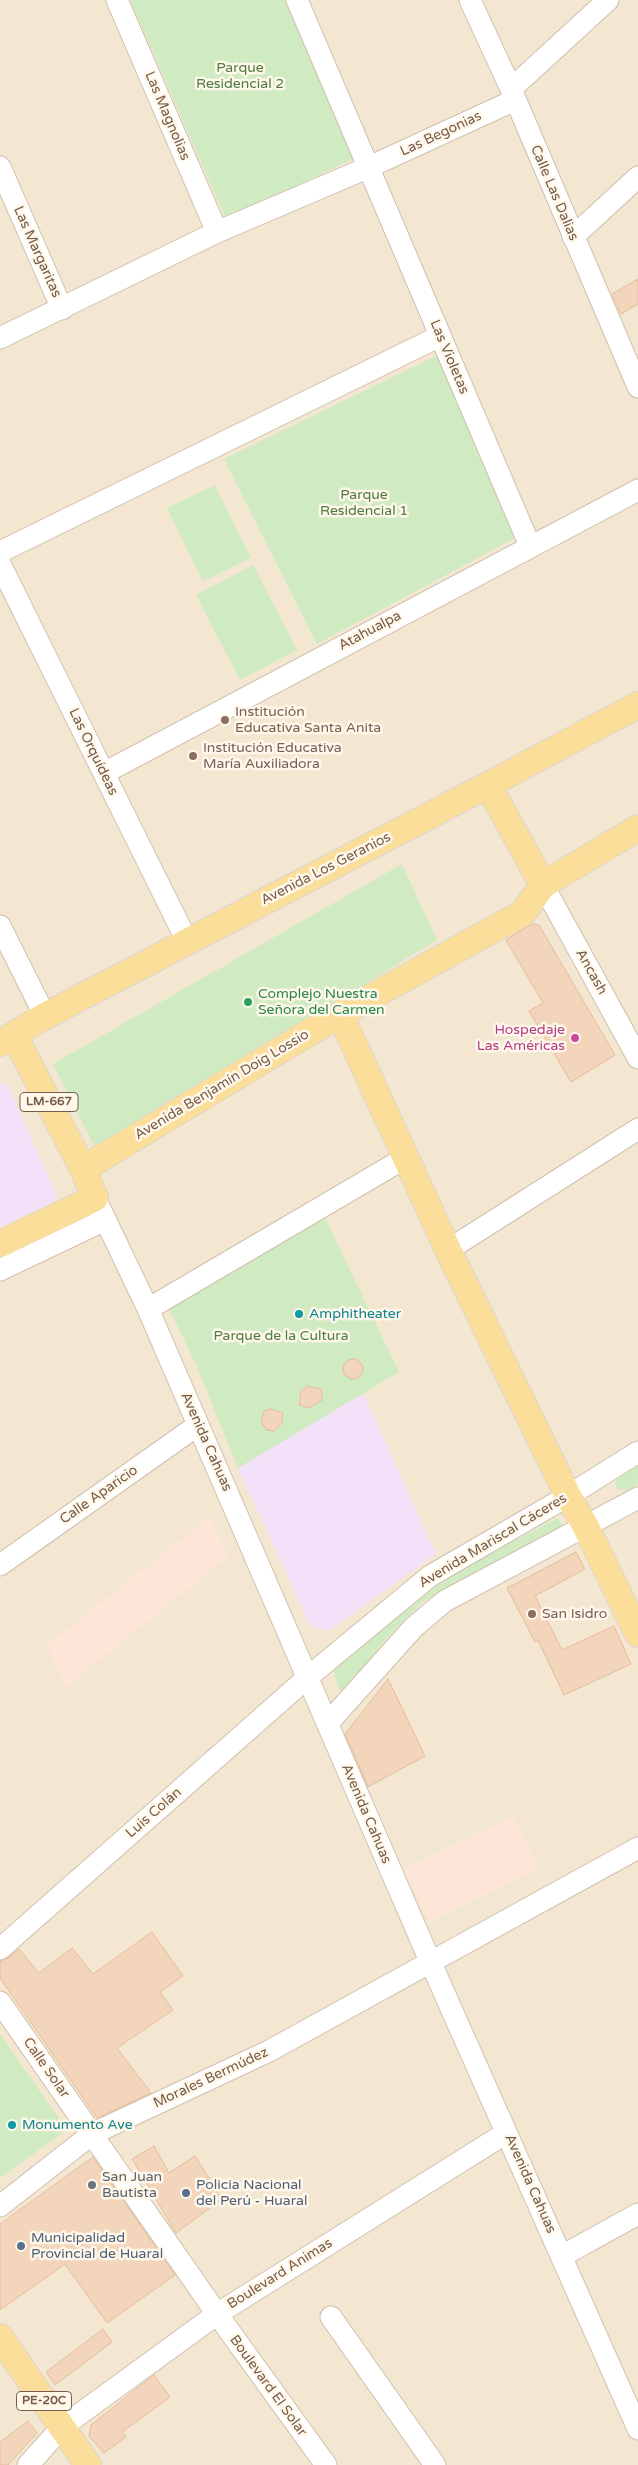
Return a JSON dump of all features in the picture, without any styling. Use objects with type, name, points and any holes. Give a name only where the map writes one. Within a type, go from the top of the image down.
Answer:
[{"type":"main road","name":"Avenida Los Geranios","points":[[7,1039],[45,1016],[638,705]]},
{"type":"main road","points":[[488,785],[544,885]]},
{"type":"main road","name":"Avenida Benjamín Doig Lossio","points":[[83,1169],[340,1014],[523,913],[544,885],[638,828]]},
{"type":"main road","points":[[340,1014],[448,1250],[568,1496],[586,1527],[638,1634]]},
{"type":"main road","name":"LM-667","points":[[7,1039],[83,1169],[100,1209]]},
{"type":"main road","points":[[0,1244],[100,1209]]},
{"type":"main road","name":"PE-20C","points":[[0,2337],[88,2465]]},
{"type":"street","name":"Las Magnolias","points":[[117,0],[217,232]]},
{"type":"street","name":"Las Violetas","points":[[297,0],[530,546]]},
{"type":"street","name":"Calle Las Dalias","points":[[470,0],[513,94],[638,387]]},
{"type":"street","name":"Las Begonias","points":[[0,338],[217,232],[368,168],[513,94],[608,0]]},
{"type":"street","name":"Las Margaritas","points":[[0,167],[62,309]]},
{"type":"street","points":[[573,237],[638,177]]},
{"type":"street","points":[[0,552],[440,336]]},
{"type":"street","name":"Atahualpa","points":[[104,773],[638,490]]},
{"type":"street","name":"Las Orquídeas","points":[[0,564],[187,941]]},
{"type":"street","name":"Ancash","points":[[544,885],[637,1054]]},
{"type":"street","points":[[0,926],[45,1016]]},
{"type":"street","points":[[448,1250],[638,1129]]},
{"type":"street","points":[[148,1309],[405,1158]]},
{"type":"street","points":[[0,1270],[100,1209]]},
{"type":"street","name":"Avenida Cahuas","points":[[100,1209],[148,1309],[430,1962],[638,2429]]},
{"type":"street","name":"Calle Aparicio","points":[[0,1565],[198,1425]]},
{"type":"street","name":"Avenida Mariscal Cáceres","points":[[308,1677],[430,1576],[568,1496],[638,1452]]},
{"type":"street","points":[[328,1723],[414,1627],[445,1601],[638,1498]]},
{"type":"street","name":"Luis Colán","points":[[0,1949],[308,1677]]},
{"type":"street","name":"Morales Bermúdez","points":[[0,2206],[92,2134],[269,2051],[638,1848]]},
{"type":"street","name":"Calle Solar","points":[[0,2002],[92,2134]]},
{"type":"street","name":"Boulevard Animas","points":[[28,2465],[62,2427],[217,2314],[506,2133]]},
{"type":"street","name":"Boulevard El Solar","points":[[92,2134],[217,2314],[326,2465]]},
{"type":"street","points":[[562,2256],[638,2214]]},
{"type":"street","points":[[331,2317],[435,2465]]},
{"type":"shaded area","points":[[0,0],[638,0],[638,2465],[0,2465]]},
{"type":"shaded area","points":[[6,1082],[58,1199],[0,1227],[0,1085]]},
{"type":"shaded area","points":[[363,1393],[436,1554],[330,1630],[311,1627],[238,1468]]},
{"type":"shaded area","points":[[210,1516],[228,1557],[66,1687],[47,1646]]},
{"type":"shaded area","points":[[513,1816],[539,1868],[430,1922],[404,1869]]},
{"type":"green space","name":"Parque Residencial 2","points":[[130,0],[285,0],[353,159],[226,219]]},
{"type":"green space","name":"Parque Residencial 1","points":[[438,355],[517,537],[317,644],[224,459]]},
{"type":"green space","points":[[215,485],[251,558],[203,581],[167,508]]},
{"type":"green space","points":[[253,565],[297,650],[240,680],[196,595]]},
{"type":"green space","name":"Complejo Nuestra Señora del Carmen","points":[[402,864],[437,940],[95,1148],[53,1064]]},
{"type":"green space","name":"Parque de la Cultura","points":[[320,1208],[399,1372],[238,1468],[197,1367],[165,1300]]},
{"type":"green space","points":[[638,1460],[638,1484],[628,1490],[618,1489],[615,1485],[618,1475]]},
{"type":"green space","points":[[557,1518],[561,1522],[562,1527],[484,1571],[422,1602],[381,1644],[342,1699],[333,1669],[423,1590]]},
{"type":"green space","points":[[0,2034],[67,2130],[0,2178]]},
{"type":"building","points":[[638,279],[638,304],[621,314],[612,294]]},
{"type":"building","points":[[532,924],[539,925],[615,1055],[571,1082],[529,1011],[543,1003],[506,940]]},
{"type":"building","points":[[353,1359],[360,1362],[363,1369],[360,1376],[353,1379],[346,1376],[343,1369],[346,1362]]},
{"type":"building","points":[[307,1386],[321,1389],[322,1395],[322,1400],[309,1408],[299,1405],[301,1392]]},
{"type":"building","points":[[271,1409],[283,1413],[282,1423],[274,1431],[267,1430],[261,1422],[264,1411]]},
{"type":"building","points":[[576,1552],[585,1569],[535,1596],[562,1650],[614,1626],[631,1664],[564,1695],[538,1640],[535,1642],[507,1588]]},
{"type":"building","points":[[388,1679],[425,1756],[368,1787],[345,1734]]},
{"type":"building","points":[[152,1932],[183,1976],[160,1992],[173,2010],[117,2048],[151,2093],[97,2118],[0,1978],[0,1961],[8,1958],[19,1949],[39,1973],[72,1948],[93,1974]]},
{"type":"building","name":"Policia Nacional del Perú - Huaral","points":[[154,2146],[169,2173],[195,2156],[222,2199],[176,2233],[132,2159]]},
{"type":"building","points":[[93,2157],[175,2275],[107,2323],[65,2264],[0,2310],[0,2224]]},
{"type":"building","points":[[103,2329],[112,2342],[55,2385],[46,2372]]},
{"type":"building","points":[[154,2375],[170,2397],[122,2432],[126,2437],[104,2453],[89,2436],[91,2425]]},
{"type":"building","points":[[28,2421],[37,2433],[8,2465],[0,2465],[0,2442]]},
{"type":"place","name":"Institución Educativa Santa Anita","points":[[225,720]]},
{"type":"place","name":"Institución Educativa María Auxiliadora","points":[[193,756]]},
{"type":"place","name":"Complejo Nuestra Señora del Carmen","points":[[248,1002]]},
{"type":"place","name":"Hospedaje Las Américas","points":[[575,1038]]},
{"type":"place","name":"Amphitheater","points":[[299,1314]]},
{"type":"place","name":"San Isidro","points":[[532,1614]]},
{"type":"place","name":"Monumento Ave","points":[[12,2125]]},
{"type":"place","name":"San Juan Bautista","points":[[92,2185]]},
{"type":"place","name":"Policia Nacional del Perú - Huaral","points":[[186,2193]]},
{"type":"place","name":"Municipalidad Provincial de Huaral","points":[[21,2246]]}]
